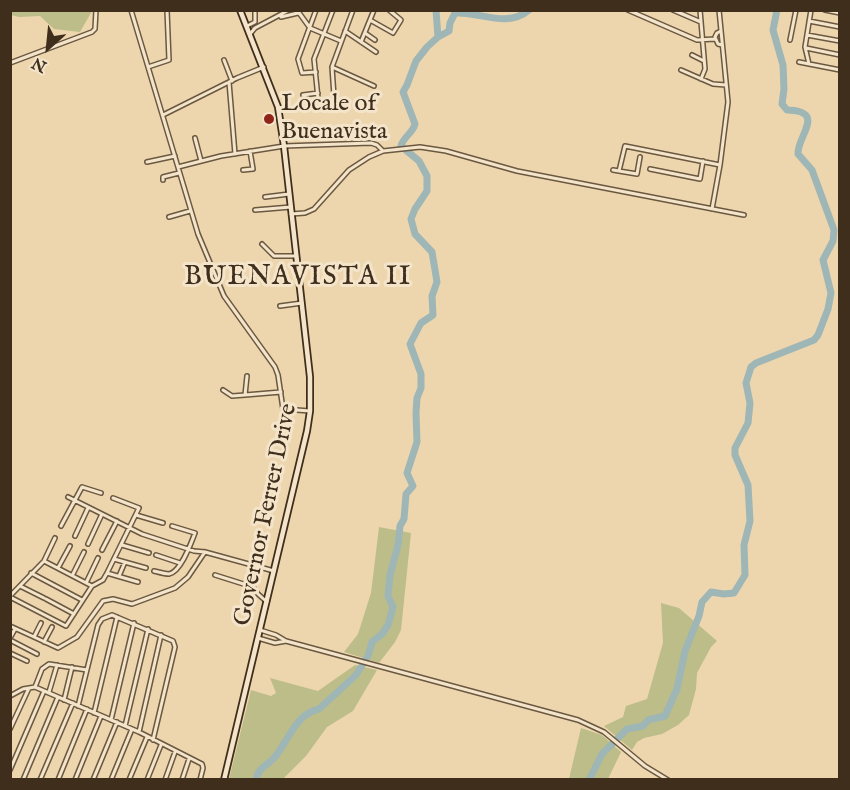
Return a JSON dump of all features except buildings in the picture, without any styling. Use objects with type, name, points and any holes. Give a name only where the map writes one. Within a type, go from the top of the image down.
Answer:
[{"type":"main road","name":"Governor Ferrer Drive","points":[[224,780],[310,411],[310,377],[278,107],[240,10]]},
{"type":"street","points":[[10,63],[92,32],[95,29],[96,10]]},
{"type":"street","points":[[131,10],[190,211],[224,296],[269,357],[278,375],[283,409],[310,411]]},
{"type":"street","points":[[148,67],[169,60],[167,10]]},
{"type":"street","points":[[247,26],[255,22],[255,10]]},
{"type":"street","points":[[279,17],[289,10]]},
{"type":"street","points":[[316,10],[298,59],[302,73],[316,72]]},
{"type":"street","points":[[303,95],[318,96],[314,59],[333,10]]},
{"type":"street","points":[[334,96],[332,67],[353,10]]},
{"type":"street","points":[[361,42],[374,10]]},
{"type":"street","points":[[370,20],[393,33],[401,20],[390,10]]},
{"type":"street","points":[[628,10],[697,40],[715,39]]},
{"type":"street","points":[[673,10],[701,22]]},
{"type":"street","points":[[700,10],[705,71],[701,79]]},
{"type":"street","points":[[712,208],[727,107],[720,10]]},
{"type":"street","points":[[790,40],[796,10]]},
{"type":"street","points":[[809,64],[805,48],[811,10]]},
{"type":"street","points":[[825,10],[840,13]]},
{"type":"street","points":[[250,34],[255,28],[297,12],[310,28],[341,41]]},
{"type":"street","points":[[809,21],[840,27]]},
{"type":"street","points":[[345,31],[376,52]]},
{"type":"street","points":[[715,39],[717,33],[721,31]]},
{"type":"street","points":[[365,33],[375,40]]},
{"type":"street","points":[[807,35],[840,41]]},
{"type":"street","points":[[715,39],[718,44],[722,45]]},
{"type":"street","points":[[805,48],[840,55]]},
{"type":"street","points":[[692,55],[704,61]]},
{"type":"street","points":[[224,60],[231,81],[235,154]]},
{"type":"street","points":[[799,62],[840,70]]},
{"type":"street","points":[[163,115],[264,67]]},
{"type":"street","points":[[332,67],[374,86]]},
{"type":"street","points":[[681,70],[713,84],[726,85]]},
{"type":"street","points":[[195,138],[201,161]]},
{"type":"street","points":[[178,167],[284,146],[371,143],[377,145],[383,152]]},
{"type":"street","points":[[619,171],[625,146],[720,165]]},
{"type":"street","points":[[291,214],[315,209],[353,167],[369,157],[383,152],[417,147],[446,151],[517,171],[744,215]]},
{"type":"street","points":[[243,170],[253,169],[250,151]]},
{"type":"street","points":[[147,162],[175,156]]},
{"type":"street","points":[[613,170],[637,174],[640,157]]},
{"type":"street","points":[[650,168],[700,179],[703,161]]},
{"type":"street","points":[[163,180],[163,177],[179,173]]},
{"type":"street","points":[[265,197],[289,195]]},
{"type":"street","points":[[255,210],[291,207]]},
{"type":"street","points":[[169,217],[190,211]]},
{"type":"street","points":[[262,244],[274,256],[296,256]]},
{"type":"street","points":[[280,306],[302,303]]},
{"type":"street","points":[[245,394],[247,376]]},
{"type":"street","points":[[223,390],[232,396],[281,392]]},
{"type":"street","points":[[61,526],[82,487],[101,493]]},
{"type":"street","points":[[68,497],[152,537],[194,551],[274,571]]},
{"type":"street","points":[[55,538],[44,561],[10,596],[66,626],[92,586],[103,580],[139,508],[113,498]]},
{"type":"street","points":[[75,536],[88,507]]},
{"type":"street","points":[[88,544],[102,514]]},
{"type":"street","points":[[136,515],[163,523]]},
{"type":"street","points":[[102,550],[117,521]]},
{"type":"street","points":[[154,571],[169,574],[189,549],[195,533],[172,526]]},
{"type":"street","points":[[121,545],[149,553]]},
{"type":"street","points":[[58,568],[70,546]]},
{"type":"street","points":[[72,575],[84,552]]},
{"type":"street","points":[[10,626],[58,648],[77,637],[103,601],[109,598],[132,604],[175,588],[188,577],[205,552]]},
{"type":"street","points":[[156,555],[180,563]]},
{"type":"street","points":[[86,583],[98,558]]},
{"type":"street","points":[[114,559],[146,568]]},
{"type":"street","points":[[44,561],[92,586]]},
{"type":"street","points":[[119,576],[125,562]]},
{"type":"street","points":[[30,573],[82,600]]},
{"type":"street","points":[[107,573],[138,582]]},
{"type":"street","points":[[215,575],[253,587],[267,602]]},
{"type":"street","points":[[20,586],[74,614]]},
{"type":"street","points":[[78,706],[98,625],[106,616],[117,617],[148,629],[173,641],[175,647],[153,740]]},
{"type":"street","points":[[94,713],[117,617]]},
{"type":"street","points":[[34,637],[41,622]]},
{"type":"street","points":[[111,720],[134,623]]},
{"type":"street","points":[[44,642],[52,627]]},
{"type":"street","points":[[15,629],[10,639],[37,654]]},
{"type":"street","points":[[125,726],[148,629]]},
{"type":"street","points":[[260,630],[286,641],[356,662],[578,720],[604,732],[645,766],[668,780]]},
{"type":"street","points":[[139,732],[161,635]]},
{"type":"street","points":[[258,638],[275,643],[286,641]]},
{"type":"street","points":[[10,653],[27,661]]},
{"type":"street","points":[[35,687],[44,667],[50,664],[87,670]]},
{"type":"street","points":[[10,770],[57,665]]},
{"type":"street","points":[[64,699],[72,667]]},
{"type":"street","points":[[10,696],[35,687],[117,722],[203,766],[200,780]]},
{"type":"street","points":[[10,729],[29,688]]},
{"type":"street","points":[[23,780],[58,697]]},
{"type":"street","points":[[40,780],[73,703]]},
{"type":"street","points":[[58,780],[87,710]]},
{"type":"street","points":[[75,780],[101,716]]},
{"type":"street","points":[[93,780],[117,722]]},
{"type":"street","points":[[111,780],[132,729]]},
{"type":"street","points":[[129,780],[147,737]]},
{"type":"street","points":[[147,780],[161,745]]},
{"type":"street","points":[[165,780],[175,752]]},
{"type":"street","points":[[182,780],[189,759]]},
{"type":"green space","points":[[11,10],[92,11],[80,32],[54,29],[40,16],[19,17],[11,15]]},
{"type":"green space","points":[[379,527],[411,533],[401,630],[379,663],[344,652],[358,634],[371,593]]},
{"type":"green space","points":[[661,603],[679,608],[717,641],[711,647],[697,673],[696,689],[689,715],[678,725],[662,734],[637,742],[632,750],[604,726],[623,717],[626,706],[647,699],[663,643]]},
{"type":"green space","points":[[355,665],[377,670],[353,711],[327,727],[306,756],[283,779],[229,779],[251,690],[271,696],[276,693],[270,678],[318,691]]},
{"type":"green space","points":[[581,728],[602,735],[621,752],[608,779],[569,779]]},
{"type":"waterway","points":[[436,10],[438,37]]},
{"type":"waterway","points":[[256,780],[259,772],[279,752],[298,722],[319,709],[356,675],[368,656],[372,642],[388,625],[393,607],[388,596],[390,575],[398,545],[400,526],[404,519],[406,494],[413,486],[407,473],[417,442],[417,398],[421,388],[421,374],[410,344],[421,323],[433,315],[432,296],[437,282],[432,252],[415,234],[411,219],[427,191],[427,176],[419,161],[401,146],[415,124],[403,92],[416,61],[427,47],[449,31],[455,13],[502,19],[520,16],[529,10]]},
{"type":"waterway","points":[[589,780],[602,754],[627,729],[643,726],[648,720],[665,716],[677,689],[685,651],[702,602],[711,592],[734,593],[745,575],[744,545],[750,521],[748,485],[735,455],[735,448],[748,423],[750,403],[746,383],[751,367],[756,363],[814,340],[828,309],[831,293],[823,260],[833,241],[834,230],[812,170],[798,154],[808,120],[799,111],[787,110],[782,104],[783,65],[773,30],[777,10]]},
{"type":"place","name":"Locale of Buenavista","points":[[269,119]]},
{"type":"district","name":"BUENAVISTA II","points":[[298,278]]}]
